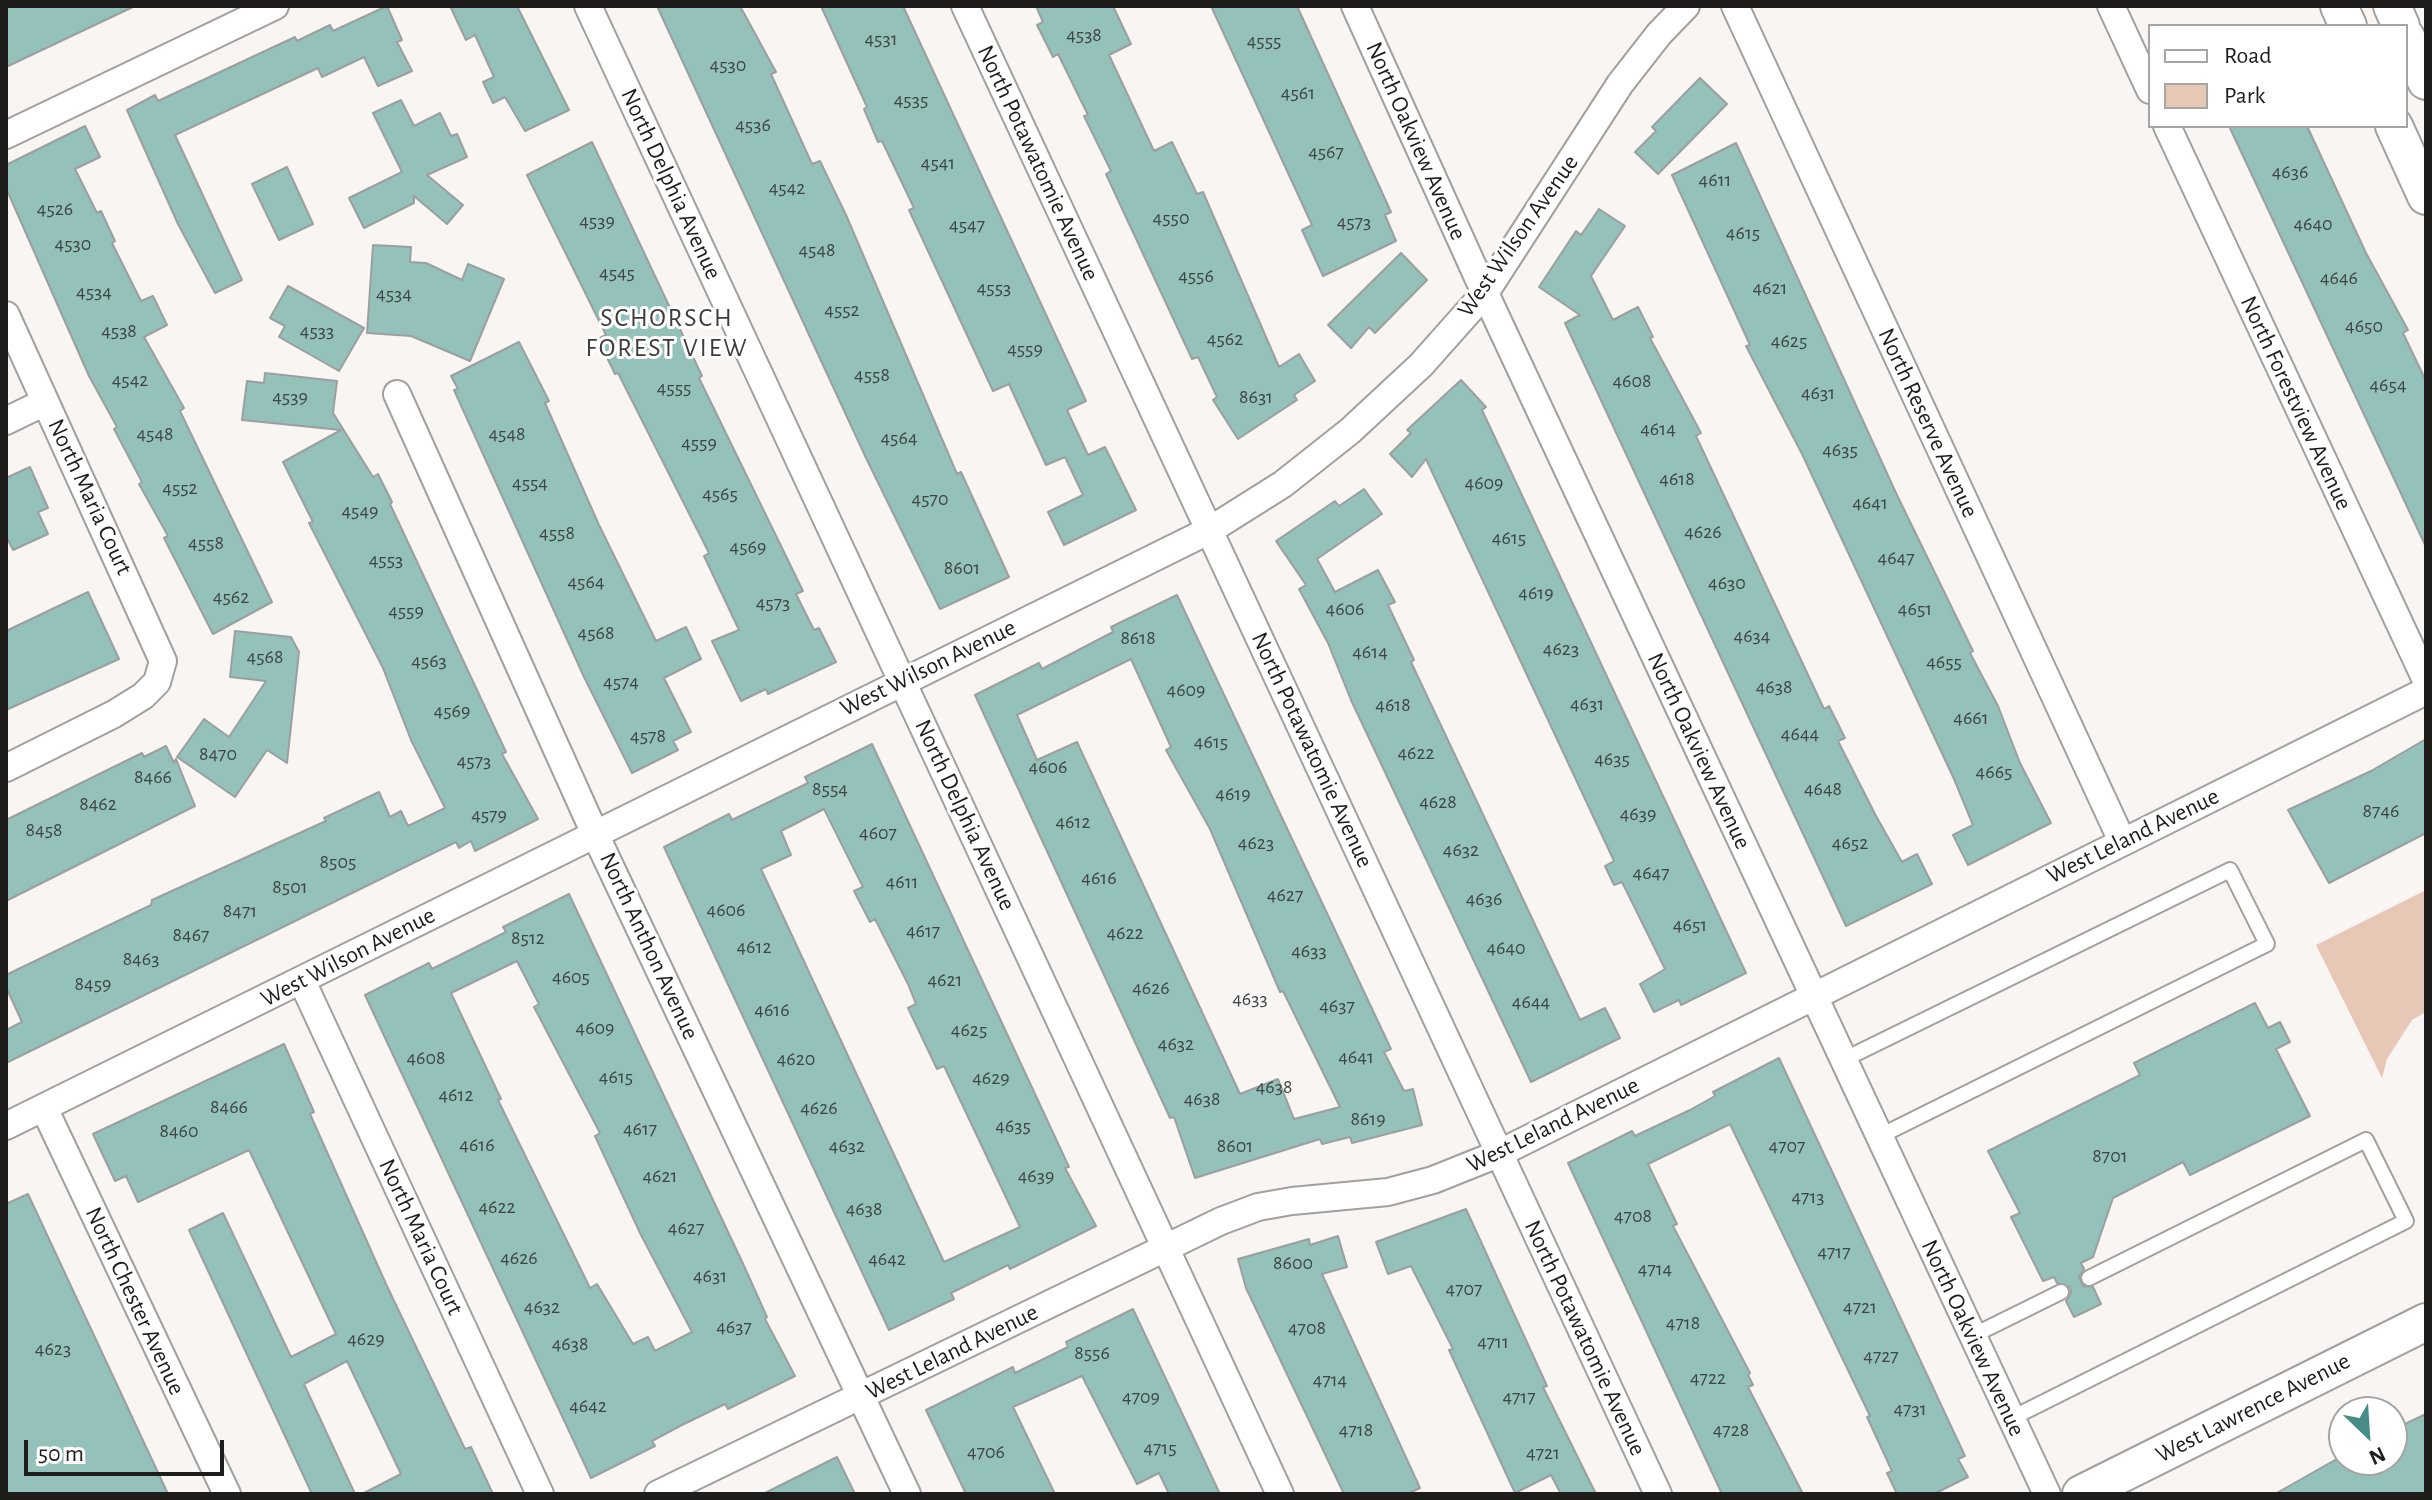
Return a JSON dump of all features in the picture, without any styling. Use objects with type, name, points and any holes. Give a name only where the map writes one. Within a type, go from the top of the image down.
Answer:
[{"type":"main road","points":[[2408,41],[2426,81]]},
{"type":"main road","points":[[2395,128],[2426,196]]},
{"type":"main road","name":"West Lawrence Avenue","points":[[2081,1494],[2130,1483],[2426,1322]]},
{"type":"street","points":[[6,135],[275,6]]},
{"type":"street","name":"North Delphia Avenue","points":[[588,6],[1280,1494]]},
{"type":"street","name":"North Potawatomie Avenue","points":[[965,6],[1658,1494]]},
{"type":"street","name":"North Oakview Avenue","points":[[1355,6],[1485,293],[2047,1494]]},
{"type":"street","name":"West Wilson Avenue","points":[[6,1126],[1210,530],[1283,484],[1350,431],[1421,365],[1485,293],[1620,84],[1659,34],[1686,6]]},
{"type":"street","name":"North Reserve Avenue","points":[[1735,6],[2122,841]]},
{"type":"street","points":[[2111,6],[2148,86]]},
{"type":"street","name":"North Forestview Avenue","points":[[2168,128],[2426,680]]},
{"type":"street","name":"North Maria Court","points":[[6,315],[158,643],[163,661],[157,682],[114,714],[6,768]]},
{"type":"street","name":"North Anthon Avenue","points":[[397,394],[595,834],[907,1494]]},
{"type":"street","points":[[6,421],[45,402]]},
{"type":"street","name":"West Leland Avenue","points":[[658,1494],[1258,1207],[1388,1192],[1433,1180],[1498,1154],[2426,691]]},
{"type":"street","name":"North Maria Court","points":[[302,981],[540,1494]]},
{"type":"street","name":"North Chester Avenue","points":[[44,1108],[227,1494]]},
{"type":"lane","points":[[1843,1060],[2230,870],[2267,944],[1878,1137]]},
{"type":"lane","points":[[2010,1419],[2406,1221],[2366,1140],[2089,1278]]},
{"type":"lane","points":[[1972,1336],[2061,1292]]},
{"type":"green space","points":[[2426,890],[2426,1012],[2412,1020],[2387,1059],[2382,1078],[2316,945]]},
{"type":"building","points":[[6,6],[135,6],[6,67]]},
{"type":"building","points":[[387,6],[402,40],[397,42],[412,71],[378,86],[364,57],[322,77],[318,68],[175,135],[242,280],[215,293],[178,224],[127,110],[155,95],[158,101],[295,37],[297,41],[330,25],[333,31]]},
{"type":"building","points":[[450,6],[517,6],[569,110],[525,131],[505,97],[493,103],[483,82],[494,77],[475,35],[466,40]]},
{"type":"building","points":[[657,6],[740,6],[776,72],[771,74],[812,164],[820,161],[846,215],[957,474],[961,472],[1009,577],[940,609],[866,458]]},
{"type":"building","points":[[821,6],[903,6],[1086,401],[1067,410],[1088,455],[1105,447],[1136,510],[1064,545],[1048,512],[1083,495],[1065,457],[1046,465],[1009,384],[993,391],[909,210],[914,208],[882,141],[878,142],[864,109],[867,107]]},
{"type":"building","points":[[1036,6],[1113,6],[1131,44],[1109,55],[1154,151],[1172,142],[1197,194],[1203,192],[1279,367],[1299,354],[1315,381],[1294,395],[1297,400],[1238,439],[1213,400],[1217,397],[1198,357],[1192,359],[1106,174],[1111,171],[1084,116],[1088,115],[1058,54],[1053,57],[1037,25],[1043,22]]},
{"type":"building","points":[[1211,6],[1297,6],[1391,212],[1385,215],[1396,241],[1323,276],[1302,230],[1312,225]]},
{"type":"building","points":[[1700,78],[1727,104],[1658,174],[1635,152],[1656,131],[1652,127]]},
{"type":"building","points":[[401,100],[414,126],[440,113],[451,136],[457,134],[467,157],[427,175],[463,205],[447,224],[414,196],[414,203],[364,228],[349,198],[402,172],[373,113]]},
{"type":"building","points":[[85,126],[100,157],[75,169],[97,213],[101,211],[115,241],[112,243],[141,301],[153,296],[167,325],[144,337],[184,408],[180,411],[272,602],[213,634],[164,538],[168,536],[139,484],[142,482],[89,376],[6,188],[6,165]]},
{"type":"building","points":[[2230,128],[2308,128],[2366,253],[2408,330],[2403,333],[2426,381],[2426,547]]},
{"type":"building","points":[[592,142],[702,376],[699,378],[803,591],[796,594],[814,630],[819,628],[836,662],[768,694],[766,689],[741,701],[712,641],[739,630],[704,556],[709,553],[598,339],[606,335],[527,175]]},
{"type":"building","points":[[1736,143],[1896,493],[1973,651],[1970,653],[1998,706],[2020,763],[2051,823],[1968,865],[1953,835],[1973,825],[1954,779],[1802,454],[1746,346],[1750,345],[1672,175]]},
{"type":"building","points":[[287,167],[313,224],[279,240],[252,184]]},
{"type":"building","points":[[1599,209],[1625,226],[1591,276],[1613,320],[1638,307],[1653,337],[1650,338],[1701,433],[1696,436],[1824,709],[1829,706],[1845,738],[1838,741],[1876,816],[1902,862],[1917,854],[1932,884],[1846,926],[1565,323],[1580,315],[1539,287],[1576,231],[1581,235]]},
{"type":"building","points":[[373,245],[411,247],[410,262],[426,263],[462,280],[468,264],[504,279],[470,361],[411,336],[367,333]]},
{"type":"building","points":[[1401,253],[1427,280],[1375,333],[1369,327],[1351,348],[1328,325]]},
{"type":"building","points":[[288,286],[364,328],[339,371],[279,337],[285,326],[270,318]]},
{"type":"building","points":[[519,342],[549,401],[545,403],[599,525],[656,641],[686,627],[701,659],[664,678],[691,732],[673,741],[678,750],[632,773],[584,677],[454,390],[458,389],[451,376]]},
{"type":"building","points":[[265,373],[337,381],[333,413],[373,477],[378,474],[506,752],[502,754],[538,819],[475,851],[471,841],[459,848],[456,842],[6,1063],[6,1030],[22,1022],[6,987],[6,975],[151,905],[152,900],[326,821],[324,818],[379,792],[390,817],[401,811],[408,826],[445,808],[411,740],[383,668],[309,523],[313,522],[283,462],[341,430],[242,420],[247,381],[264,383]]},
{"type":"building","points":[[1461,380],[1486,407],[1482,410],[1746,973],[1681,1005],[1679,1000],[1654,1012],[1640,984],[1665,969],[1622,882],[1614,885],[1605,866],[1614,861],[1426,459],[1412,477],[1390,454],[1411,433],[1407,430]]},
{"type":"building","points":[[30,467],[48,508],[38,512],[48,534],[13,550],[6,536],[6,478]]},
{"type":"building","points":[[1364,489],[1382,514],[1317,559],[1335,592],[1378,570],[1395,602],[1388,605],[1414,660],[1411,662],[1580,1020],[1605,1008],[1620,1038],[1531,1082],[1351,700],[1328,643],[1299,589],[1306,585],[1276,541],[1335,501],[1339,506]]},
{"type":"building","points":[[88,592],[119,659],[6,710],[6,631]]},
{"type":"building","points":[[1177,595],[1391,1049],[1384,1052],[1404,1091],[1413,1089],[1422,1125],[1352,1143],[1350,1137],[1322,1144],[1320,1139],[1195,1178],[1174,1117],[1170,1118],[975,695],[1039,663],[1042,669],[1113,632],[1111,627]],"holes":[[[1131,659],[1171,747],[1166,750],[1210,829],[1280,992],[1283,991],[1340,1107],[1294,1119],[1278,1079],[1240,1094],[1077,742],[1037,760],[1017,715]]]},
{"type":"building","points":[[235,631],[291,637],[299,652],[287,763],[267,750],[235,797],[177,757],[204,719],[229,737],[266,681],[230,677]]},
{"type":"building","points":[[2426,739],[2426,833],[2329,883],[2288,810],[2371,771]]},
{"type":"building","points":[[872,744],[1069,1167],[1065,1168],[1096,1226],[1010,1269],[1008,1265],[951,1293],[954,1299],[889,1330],[664,847],[729,814],[732,820],[808,783],[805,777]],"holes":[[[824,809],[863,887],[854,891],[870,922],[875,919],[908,984],[916,1004],[908,1008],[937,1069],[944,1066],[1020,1227],[944,1262],[761,869],[791,855],[781,831]]]},
{"type":"building","points":[[166,746],[174,763],[176,759],[195,806],[6,901],[6,820],[142,753],[144,757]]},
{"type":"building","points":[[569,894],[745,1268],[767,1317],[765,1319],[795,1376],[728,1409],[725,1404],[680,1426],[652,1441],[655,1446],[591,1478],[365,995],[429,963],[432,969],[506,932],[503,927]],"holes":[[[517,961],[539,1004],[534,1007],[600,1133],[595,1136],[641,1235],[692,1332],[655,1351],[648,1337],[633,1344],[597,1284],[590,1288],[498,1100],[501,1099],[451,993]]]},
{"type":"building","points":[[2255,1003],[2268,1028],[2280,1022],[2290,1042],[2276,1049],[2310,1116],[2190,1175],[2183,1162],[2113,1198],[2093,1257],[2081,1263],[2084,1269],[2079,1277],[2083,1286],[2093,1287],[2101,1304],[2074,1317],[2066,1301],[2071,1293],[2070,1287],[2057,1283],[2054,1277],[2043,1281],[2011,1217],[2020,1213],[1988,1151],[2140,1075],[2134,1063]]},
{"type":"building","points":[[284,1044],[314,1112],[310,1114],[386,1284],[465,1449],[471,1447],[493,1494],[362,1494],[401,1474],[347,1361],[304,1384],[355,1494],[312,1494],[189,1230],[223,1213],[291,1357],[336,1334],[249,1150],[138,1202],[126,1176],[115,1181],[93,1134]]},
{"type":"building","points":[[1779,1058],[1965,1456],[1958,1459],[1968,1477],[1934,1494],[1897,1494],[1887,1473],[1892,1471],[1867,1417],[1870,1416],[1730,1124],[1648,1164],[1677,1224],[1673,1226],[1750,1373],[1748,1375],[1753,1385],[1748,1387],[1803,1494],[1722,1494],[1568,1163],[1632,1131],[1635,1136],[1690,1110],[1715,1096],[1713,1092]]},
{"type":"building","points":[[28,1194],[168,1494],[6,1494],[6,1204]]},
{"type":"building","points":[[1466,1209],[1547,1386],[1543,1387],[1596,1494],[1561,1494],[1551,1475],[1515,1493],[1449,1350],[1453,1349],[1411,1266],[1388,1274],[1376,1242]]},
{"type":"building","points":[[1338,1236],[1347,1267],[1322,1274],[1420,1488],[1407,1494],[1344,1494],[1246,1288],[1238,1259],[1309,1239],[1310,1245]]},
{"type":"building","points":[[1133,1309],[1220,1494],[1169,1494],[1159,1473],[1137,1484],[1082,1376],[1013,1407],[1055,1494],[966,1494],[926,1410],[1013,1367],[1015,1373],[1068,1347],[1066,1342]]},
{"type":"building","points":[[2426,1414],[2426,1494],[2275,1494],[2328,1464],[2328,1476],[2408,1476],[2408,1422]]},
{"type":"building","points":[[837,1457],[855,1494],[763,1494]]},
{"type":"district","name":"SCHORSCH FOREST VIEW","points":[[667,333]]}]
